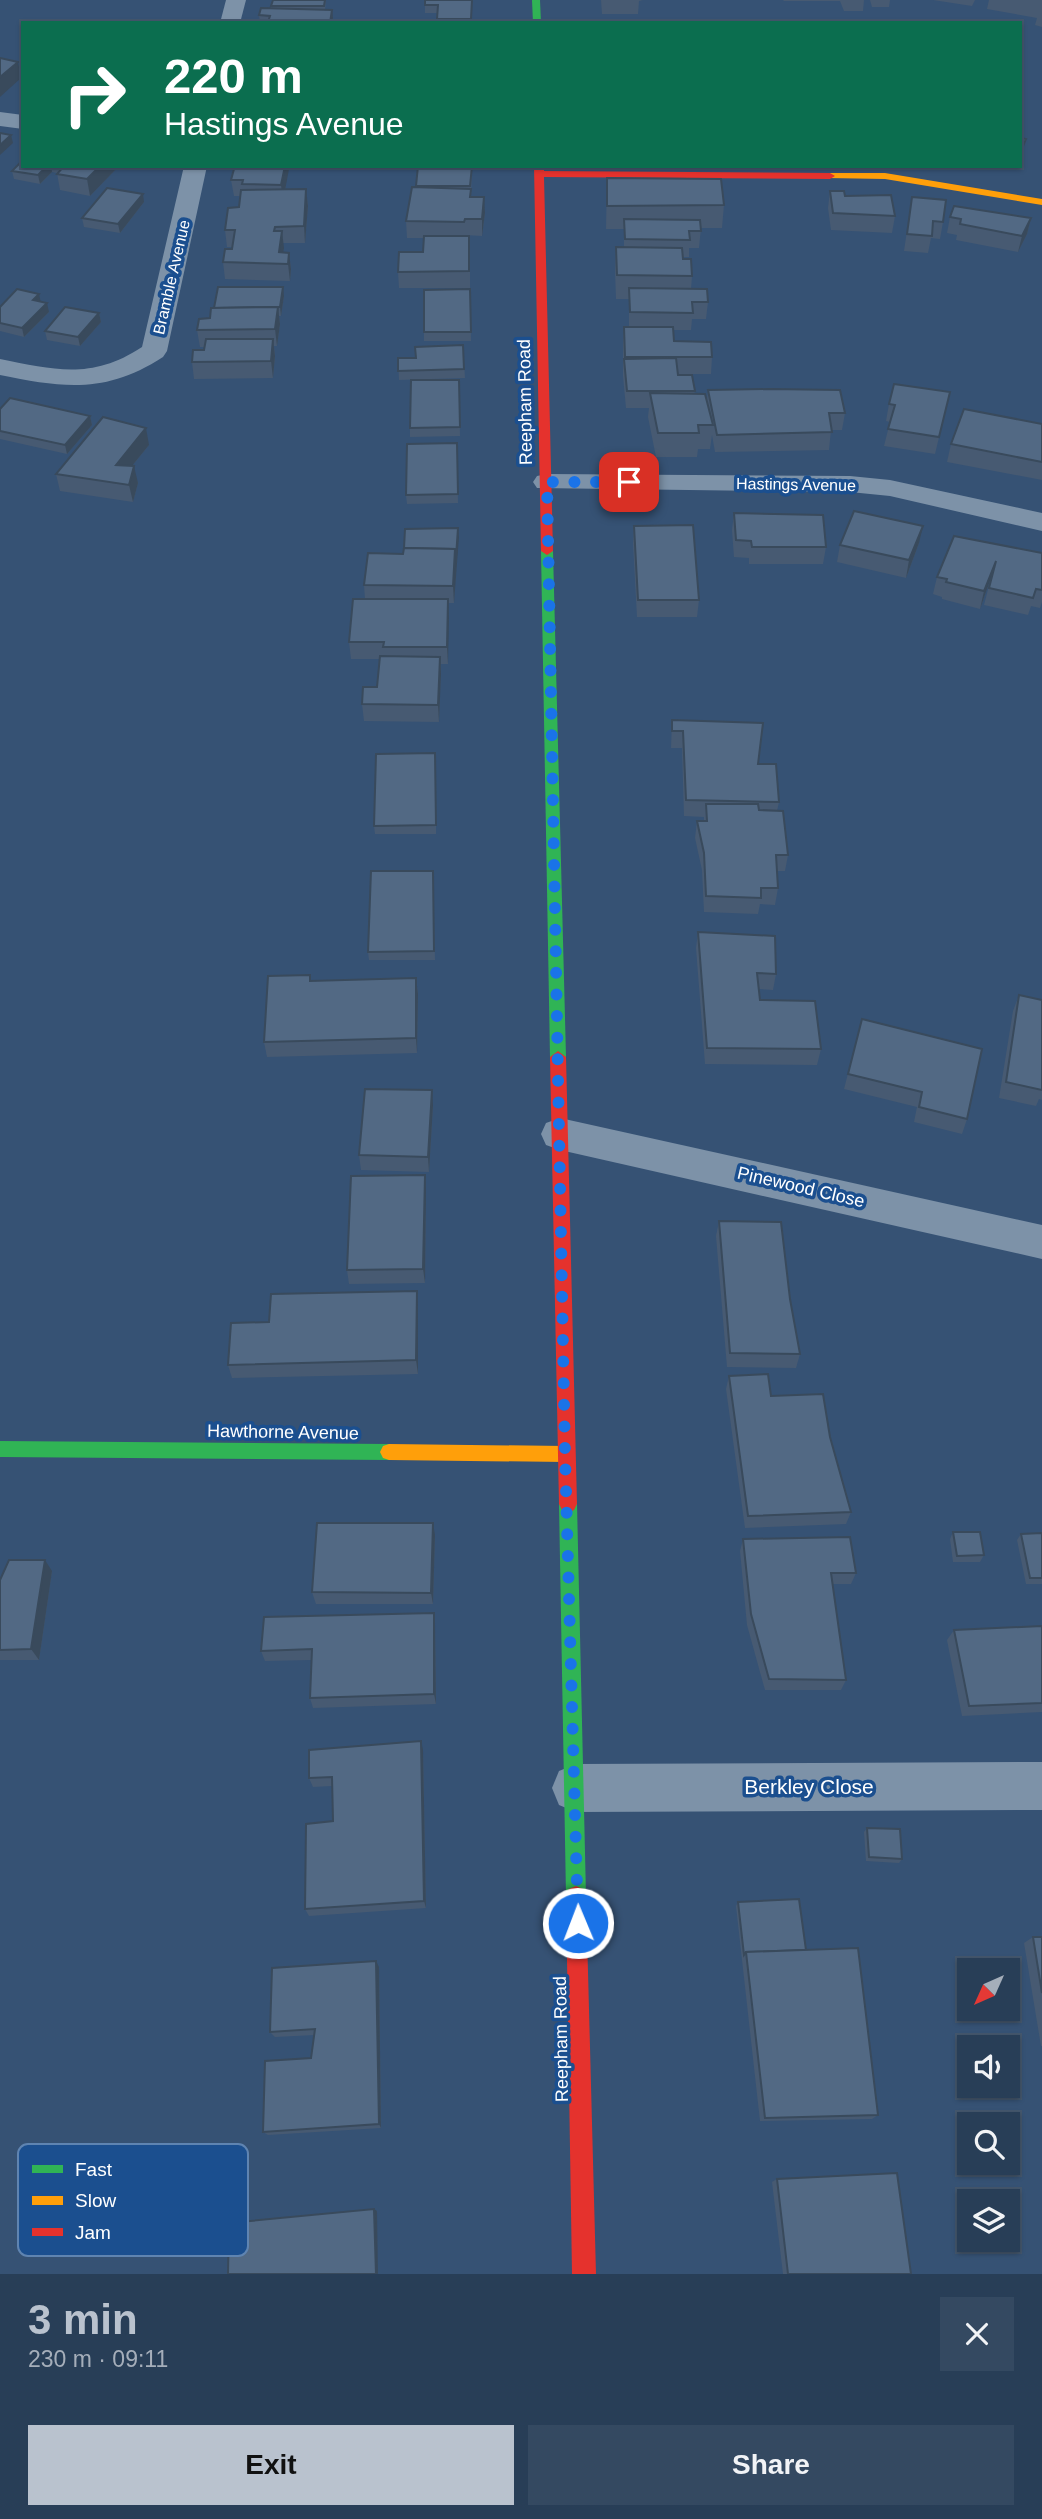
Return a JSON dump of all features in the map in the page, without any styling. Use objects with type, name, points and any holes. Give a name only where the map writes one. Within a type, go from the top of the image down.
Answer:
[{"type":"street","points":[[231,21],[236,0]]},
{"type":"street","points":[[537,0],[537,21]]},
{"type":"street","points":[[0,119],[21,122]]},
{"type":"street","name":"Bramble Avenue","points":[[0,367],[68,380],[104,378],[132,368],[154,351],[196,168]]},
{"type":"street","points":[[539,170],[885,176],[1042,202]]},
{"type":"street","name":"Reepham Road","points":[[539,170],[565,1454],[576,1788],[584,2274]]},
{"type":"street","name":"Hastings Avenue","points":[[547,482],[850,484],[890,488],[1042,522]]},
{"type":"street","name":"Pinewood Close","points":[[560,1134],[1042,1242]]},
{"type":"street","name":"Hawthorne Avenue","points":[[0,1449],[565,1454]]},
{"type":"street","name":"Berkley Close","points":[[576,1788],[1042,1786]]},
{"type":"building","points":[[273,0],[325,0],[324,6],[271,6]]},
{"type":"building","points":[[425,0],[472,0],[471,19],[437,19],[438,5],[425,5]]},
{"type":"building","points":[[261,8],[332,10],[330,21],[268,21],[270,16],[259,15]]},
{"type":"building","points":[[603,20],[655,20],[655,21]]},
{"type":"building","points":[[0,58],[18,62],[0,77]]},
{"type":"building","points":[[0,133],[11,135],[0,145]]},
{"type":"building","points":[[21,162],[21,168],[45,168],[38,175],[12,171]]},
{"type":"building","points":[[62,168],[98,168],[87,179],[57,174]]},
{"type":"building","points":[[285,168],[281,185],[242,184],[243,180],[231,180],[234,169]]},
{"type":"building","points":[[418,168],[472,168],[470,186],[416,186]]},
{"type":"building","points":[[607,178],[721,179],[724,205],[607,206]]},
{"type":"building","points":[[412,187],[471,189],[470,197],[484,197],[482,219],[465,219],[464,222],[406,221]]},
{"type":"building","points":[[107,188],[143,194],[118,224],[82,218]]},
{"type":"building","points":[[306,189],[304,226],[275,227],[274,231],[282,231],[279,252],[289,253],[288,264],[223,262],[225,249],[232,249],[235,230],[225,230],[228,208],[239,207],[241,190]]},
{"type":"building","points":[[830,191],[844,191],[845,196],[891,195],[895,216],[833,213]]},
{"type":"building","points":[[912,197],[946,200],[943,222],[933,221],[932,236],[907,234]]},
{"type":"building","points":[[954,206],[1031,218],[1022,236],[960,224],[961,219],[950,217]]},
{"type":"building","points":[[624,219],[700,220],[701,231],[689,231],[690,240],[625,239]]},
{"type":"building","points":[[424,236],[469,236],[469,271],[398,272],[399,252],[423,252]]},
{"type":"building","points":[[616,247],[682,248],[683,259],[691,259],[692,276],[617,275]]},
{"type":"building","points":[[218,287],[283,287],[280,307],[214,308]]},
{"type":"building","points":[[629,288],[707,289],[708,302],[692,302],[693,313],[630,312]]},
{"type":"building","points":[[17,289],[39,294],[33,300],[47,303],[22,328],[0,323],[0,307]]},
{"type":"building","points":[[470,289],[471,332],[424,332],[424,290]]},
{"type":"building","points":[[65,307],[99,313],[78,337],[45,331]]},
{"type":"building","points":[[278,307],[275,329],[197,330],[199,319],[210,318],[211,308]]},
{"type":"building","points":[[624,327],[673,327],[674,341],[711,342],[712,357],[625,357]]},
{"type":"building","points":[[206,339],[273,339],[271,361],[192,362],[193,350],[204,350]]},
{"type":"building","points":[[463,345],[464,369],[398,371],[398,358],[416,358],[415,347]]},
{"type":"building","points":[[676,358],[678,375],[692,375],[695,391],[627,391],[624,359]]},
{"type":"building","points":[[411,380],[459,380],[460,427],[410,428]]},
{"type":"building","points":[[894,384],[950,392],[939,437],[888,429],[895,405],[889,404]]},
{"type":"building","points":[[708,390],[840,390],[845,413],[829,413],[832,432],[717,435]]},
{"type":"building","points":[[650,393],[705,394],[713,425],[698,425],[699,433],[658,433]]},
{"type":"building","points":[[10,398],[90,416],[65,445],[0,431],[0,409]]},
{"type":"building","points":[[964,409],[1042,424],[1042,462],[951,444]]},
{"type":"building","points":[[103,417],[146,428],[116,465],[134,466],[129,485],[56,474]]},
{"type":"building","points":[[457,443],[458,494],[406,495],[407,444]]},
{"type":"building","points":[[854,511],[923,526],[909,560],[840,545]]},
{"type":"building","points":[[734,513],[823,515],[826,547],[752,547],[751,541],[736,540]]},
{"type":"building","points":[[693,525],[699,600],[638,600],[634,526]]},
{"type":"building","points":[[458,528],[456,557],[455,549],[404,548],[405,529]]},
{"type":"building","points":[[954,536],[1042,553],[1042,590],[1036,589],[1033,598],[989,588],[996,561],[984,591],[946,582],[947,579],[937,577]]},
{"type":"building","points":[[404,548],[455,549],[453,586],[364,585],[368,553],[403,554]]},
{"type":"building","points":[[353,599],[448,599],[447,647],[383,647],[384,642],[349,642]]},
{"type":"building","points":[[380,656],[440,657],[438,705],[362,704],[363,687],[377,687]]},
{"type":"building","points":[[672,720],[763,723],[758,764],[776,764],[779,802],[686,800],[683,731],[672,731]]},
{"type":"building","points":[[435,753],[436,825],[374,826],[376,754]]},
{"type":"building","points":[[706,804],[758,804],[759,810],[783,811],[788,855],[776,855],[778,888],[761,888],[761,898],[706,896],[704,853],[697,821],[707,821]]},
{"type":"building","points":[[371,871],[433,871],[434,951],[368,952]]},
{"type":"building","points":[[698,932],[775,936],[776,974],[757,973],[760,1000],[815,1001],[821,1049],[707,1048]]},
{"type":"building","points":[[310,975],[310,981],[416,978],[416,1038],[264,1042],[268,976]]},
{"type":"building","points":[[1019,995],[1042,1000],[1042,1090],[1006,1082]]},
{"type":"building","points":[[862,1019],[982,1049],[967,1119],[919,1107],[922,1092],[848,1074]]},
{"type":"building","points":[[365,1089],[432,1090],[428,1157],[359,1155]]},
{"type":"building","points":[[425,1175],[423,1269],[347,1270],[351,1176]]},
{"type":"building","points":[[719,1221],[781,1222],[800,1354],[730,1353]]},
{"type":"building","points":[[417,1291],[416,1360],[228,1365],[231,1323],[269,1322],[271,1294]]},
{"type":"building","points":[[768,1374],[771,1396],[823,1394],[830,1437],[851,1512],[748,1516],[729,1376]]},
{"type":"building","points":[[317,1523],[433,1523],[431,1593],[312,1592]]},
{"type":"building","points":[[953,1532],[980,1532],[984,1555],[957,1556]]},
{"type":"building","points":[[1042,1533],[1042,1578],[1030,1578],[1021,1534]]},
{"type":"building","points":[[850,1537],[856,1573],[831,1573],[846,1680],[769,1679],[751,1614],[743,1539]]},
{"type":"building","points":[[9,1560],[45,1560],[31,1649],[0,1650],[0,1580]]},
{"type":"building","points":[[434,1613],[434,1694],[310,1698],[312,1649],[261,1651],[264,1617]]},
{"type":"building","points":[[1042,1626],[1042,1703],[969,1706],[954,1630]]},
{"type":"building","points":[[421,1741],[424,1901],[305,1909],[306,1824],[333,1821],[332,1777],[309,1778],[309,1750]]},
{"type":"building","points":[[867,1828],[900,1829],[902,1859],[869,1857]]},
{"type":"building","points":[[799,1899],[806,1950],[746,1952],[744,1955],[738,1902]]},
{"type":"building","points":[[1033,1937],[1042,1937],[1042,1993]]},
{"type":"building","points":[[858,1948],[878,2115],[765,2118],[746,1952]]},
{"type":"building","points":[[376,1961],[379,2124],[263,2132],[265,2061],[311,2058],[315,2029],[270,2032],[272,1968]]},
{"type":"building","points":[[897,2173],[911,2274],[788,2274],[777,2179]]},
{"type":"building","points":[[374,2209],[376,2274],[228,2274],[228,2256],[248,2256],[248,2221]]},
{"type":"traffic: fast","points":[[536,0],[537,21]]},
{"type":"traffic: fast","points":[[547,551],[558,1057]]},
{"type":"traffic: fast","points":[[0,1449],[389,1452]]},
{"type":"traffic: fast","points":[[568,1504],[576,1896]]},
{"type":"traffic: slow","points":[[830,176],[885,176],[1042,202]]},
{"type":"traffic: slow","points":[[389,1452],[565,1454]]},
{"type":"traffic: jam","points":[[539,168],[547,551]]},
{"type":"traffic: jam","points":[[539,174],[830,176]]},
{"type":"traffic: jam","points":[[558,1057],[568,1504]]},
{"type":"traffic: jam","points":[[576,1896],[584,2274]]},
{"type":"route","points":[[578,1923],[565,1454],[547,482],[629,482]]}]
